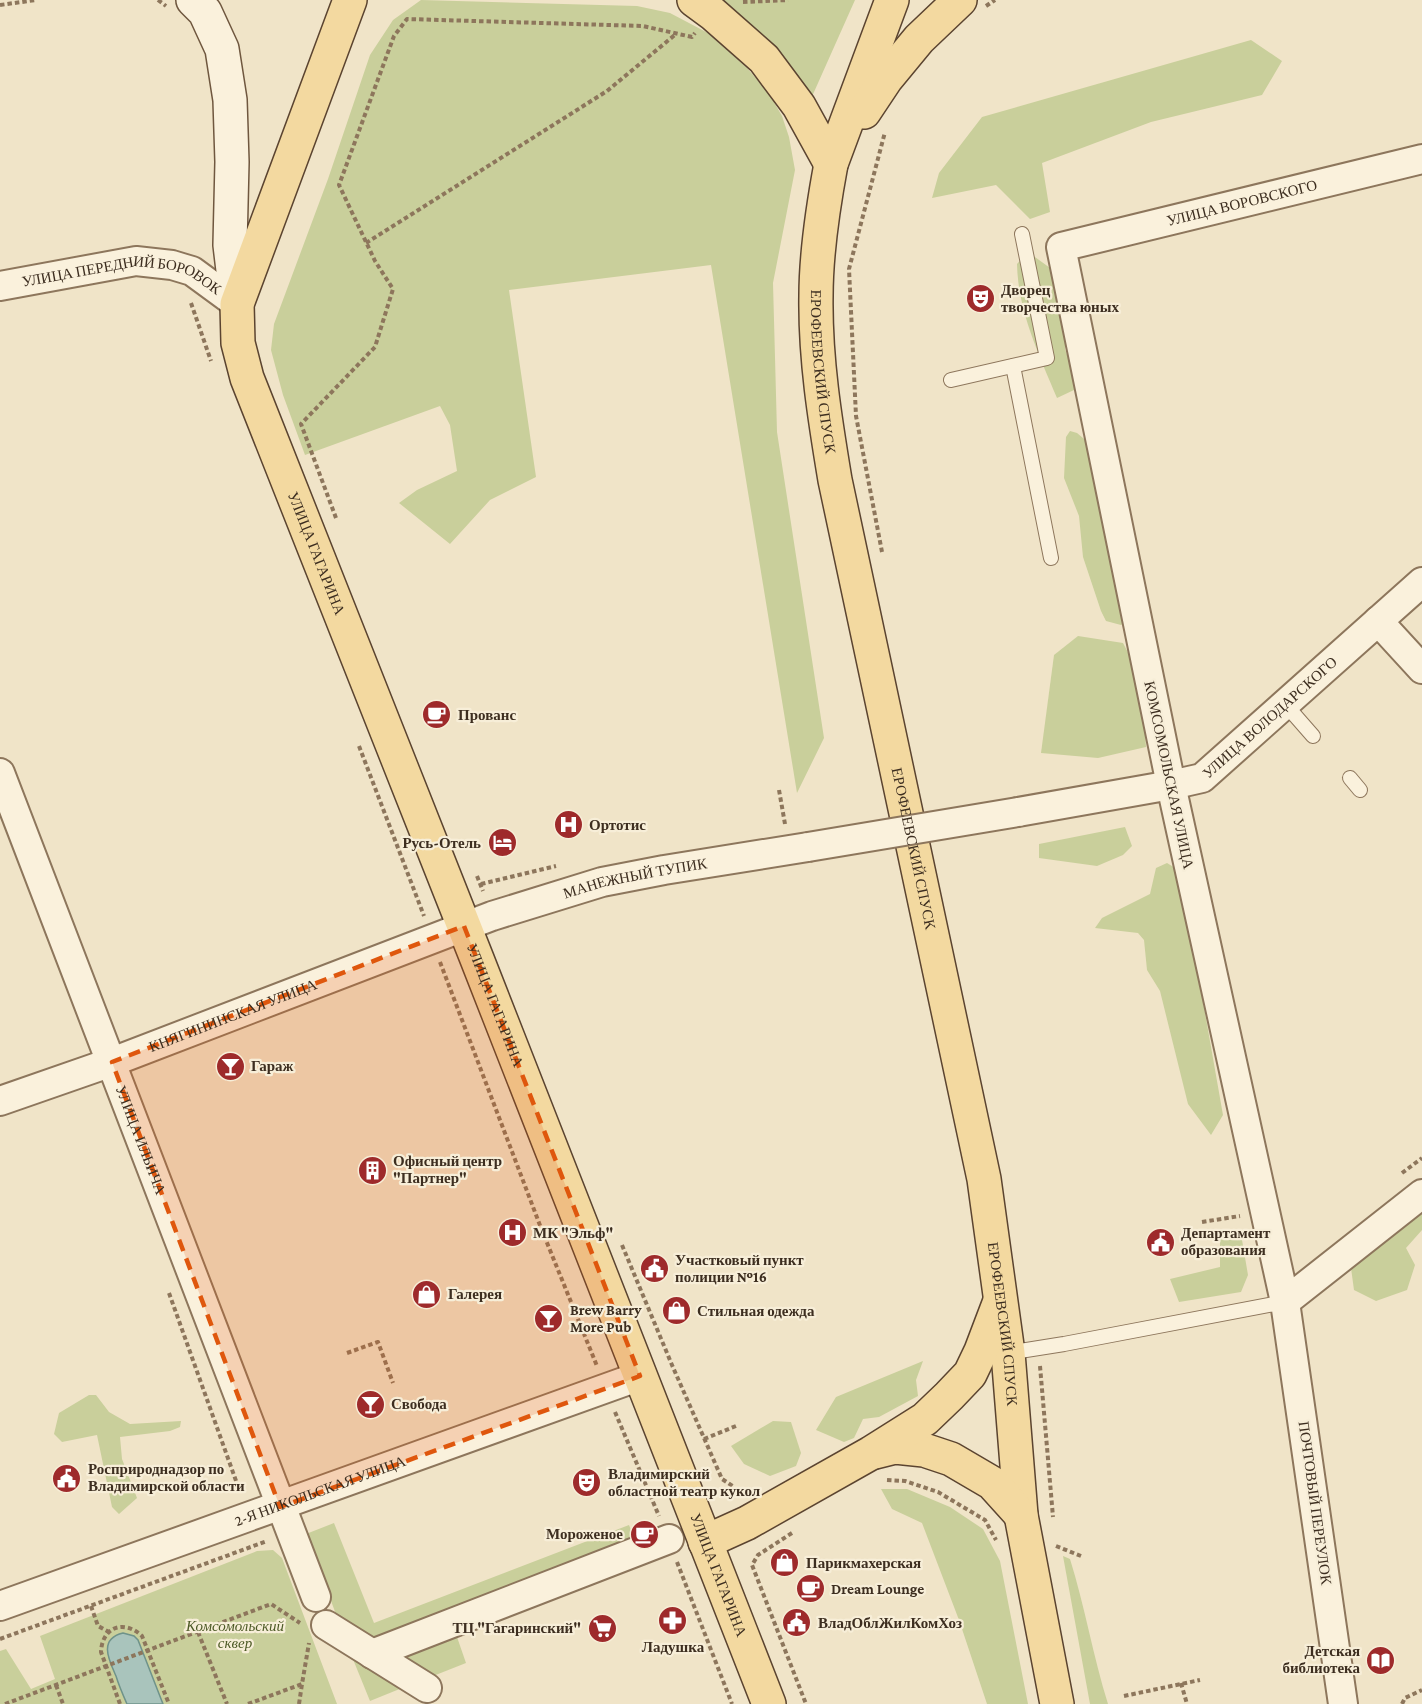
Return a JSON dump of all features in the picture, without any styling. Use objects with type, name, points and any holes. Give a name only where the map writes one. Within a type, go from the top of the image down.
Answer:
[{"type":"main road","name":"УЛИЦА ГАГАРИНА","points":[[193,0],[205,12],[222,48],[230,100],[232,162],[230,245],[237,304],[238,343],[247,378],[478,921],[640,1376],[769,1704]]},
{"type":"main road","name":"УЛИЦА ГАГАРИНА","points":[[237,304],[350,0]]},
{"type":"main road","name":"ЕРОФЕЕВСКИЙ СПУСК","points":[[892,0],[831,164],[819,238],[816,296],[825,421],[835,480],[984,1179],[1001,1297],[1024,1350],[1021,1515],[1057,1704]]},
{"type":"main road","points":[[703,7],[765,58],[799,106],[831,164],[886,79],[919,39],[971,5]]},
{"type":"main road","points":[[705,1542],[877,1467],[970,1374],[1001,1297]]},
{"type":"main road","points":[[877,1467],[895,1447],[924,1450],[951,1459],[992,1483],[1021,1515]]},
{"type":"street","name":"УЛИЦА ВОРОВСКОГО","points":[[1060,247],[1422,159]]},
{"type":"street","name":"КОМСОМОЛЬСКАЯ УЛИЦА","points":[[1060,247],[1170,785],[1286,1302]]},
{"type":"street","name":"УЛИЦА ПЕРЕДНИЙ БОРОВОК","points":[[0,286],[135,261],[172,265],[192,271],[237,304]]},
{"type":"street","name":"УЛИЦА ВОЛОДАРСКОГО","points":[[1018,812],[1202,778],[1422,582]]},
{"type":"street","points":[[1378,621],[1422,669]]},
{"type":"street","name":"УЛИЦА ИЛЬИЧА","points":[[0,773],[316,1597]]},
{"type":"street","name":"МАНЕЖНЫЙ ТУПИК","points":[[478,921],[603,882],[1018,812]]},
{"type":"street","name":"КНЯГИНИНСКАЯ УЛИЦА","points":[[0,1101],[112,1062],[478,921]]},
{"type":"street","points":[[1286,1302],[1422,1194]]},
{"type":"street","name":"ПОЧТОВЫЙ ПЕРЕУЛОК","points":[[1286,1302],[1343,1704]]},
{"type":"street","name":"2-Я НИКОЛЬСКАЯ УЛИЦА","points":[[0,1606],[280,1507],[610,1401],[640,1376]]},
{"type":"street","points":[[372,1654],[669,1539]]},
{"type":"street","points":[[312,1630],[372,1654],[427,1688]]},
{"type":"lane","points":[[951,380],[1047,358],[1022,234]]},
{"type":"lane","points":[[1013,366],[1051,558]]},
{"type":"lane","points":[[1285,704],[1313,736]]},
{"type":"lane","points":[[1350,778],[1360,790]]},
{"type":"lane","points":[[1024,1350],[1286,1302]]},
{"type":"path","points":[[0,5],[36,0]]},
{"type":"path","points":[[338,524],[301,424],[375,347],[393,289],[375,261],[339,185],[394,36],[407,19],[643,26],[692,37],[703,7],[722,2],[788,0]]},
{"type":"path","points":[[971,5],[995,0]]},
{"type":"path","points":[[366,243],[607,91],[677,34]]},
{"type":"path","points":[[883,557],[856,416],[849,269],[887,125]]},
{"type":"path","points":[[196,322],[199,330]]},
{"type":"path","points":[[779,790],[785,825]]},
{"type":"path","points":[[481,884],[565,864]]},
{"type":"path","points":[[476,873],[481,884],[478,921]]},
{"type":"path","points":[[443,970],[537,1217],[610,1401],[669,1539],[732,1704]]},
{"type":"path","points":[[1202,1222],[1247,1215]]},
{"type":"path","points":[[618,1235],[722,1479],[734,1487]]},
{"type":"path","points":[[168,1292],[240,1493]]},
{"type":"path","points":[[347,1353],[378,1342],[393,1383]]},
{"type":"path","points":[[1024,1350],[1053,1523]]},
{"type":"path","points":[[704,1439],[736,1426]]},
{"type":"path","points":[[877,1467],[904,1481],[938,1492],[985,1520],[999,1546]]},
{"type":"path","points":[[796,1530],[758,1555],[752,1565],[806,1704]]},
{"type":"path","points":[[1057,1557],[1055,1546],[1081,1556]]},
{"type":"path","points":[[5,1704],[271,1604],[312,1630],[299,1704]]},
{"type":"path","points":[[91,1606],[98,1626],[109,1632]]},
{"type":"path","points":[[120,1704],[100,1652],[101,1644],[109,1632],[123,1627],[137,1631],[142,1636],[146,1651],[169,1704]]},
{"type":"path","points":[[198,1632],[226,1704]]},
{"type":"path","points":[[1124,1696],[1200,1680]]},
{"type":"path","points":[[1181,1683],[1187,1704]]},
{"type":"path","points":[[248,1704],[302,1684]]},
{"type":"path","points":[[56,1685],[63,1704]]},
{"type":"path","points":[[1402,1704],[1405,1698],[1422,1690]]},
{"type":"highlighted area","points":[[464,926],[640,1376],[280,1507],[112,1062]]},
{"type":"green space","points":[[421,0],[637,6],[670,13],[708,33],[747,68],[768,92],[782,116],[789,137],[795,170],[773,283],[777,432],[824,738],[797,793],[711,265],[509,290],[536,477],[490,500],[450,544],[399,503],[417,490],[457,471],[450,425],[440,406],[305,455],[283,395],[271,350],[274,324],[328,179],[370,55],[393,20]]},
{"type":"green space","points":[[715,0],[855,0],[810,101],[776,47]]},
{"type":"green space","points":[[1251,40],[1282,61],[1262,95],[1151,122],[1042,163],[1050,212],[1030,219],[996,185],[932,198],[939,173],[982,117]]},
{"type":"green space","points":[[1028,252],[1057,273],[1067,321],[1065,349],[1076,381],[1074,390],[1057,398],[1043,366],[1021,299],[1017,264]]},
{"type":"green space","points":[[1070,431],[1077,433],[1096,449],[1127,621],[1121,625],[1106,621],[1083,557],[1079,516],[1064,478],[1066,437]]},
{"type":"green space","points":[[1078,636],[1123,643],[1141,677],[1146,747],[1098,758],[1041,753],[1054,655]]},
{"type":"green space","points":[[1125,827],[1132,846],[1123,855],[1097,866],[1039,858],[1039,844]]},
{"type":"green space","points":[[1167,863],[1180,871],[1223,1115],[1211,1135],[1188,1104],[1160,991],[1147,970],[1144,940],[1138,933],[1095,928],[1102,918],[1150,894],[1156,868]]},
{"type":"green space","points":[[1422,1206],[1422,1230],[1406,1248],[1415,1265],[1407,1290],[1376,1301],[1354,1290],[1351,1268]]},
{"type":"green space","points":[[1241,1234],[1248,1275],[1241,1292],[1179,1302],[1170,1279],[1220,1267],[1220,1235]]},
{"type":"green space","points":[[923,1361],[916,1380],[918,1396],[879,1417],[863,1419],[854,1438],[844,1442],[816,1430],[836,1397]]},
{"type":"green space","points":[[89,1395],[96,1395],[109,1412],[130,1424],[181,1421],[180,1427],[170,1431],[120,1437],[122,1459],[137,1498],[119,1514],[112,1507],[97,1435],[62,1442],[54,1434],[59,1413]]},
{"type":"green space","points":[[773,1421],[791,1422],[801,1453],[796,1466],[770,1476],[744,1464],[731,1446]]},
{"type":"green space","points":[[881,1489],[907,1489],[950,1507],[983,1529],[1000,1561],[1028,1704],[987,1704],[959,1620],[922,1523],[892,1509]]},
{"type":"green space","points":[[334,1523],[374,1623],[629,1525],[637,1545],[376,1645],[337,1617],[306,1534]]},
{"type":"green space","name":"Комсомольский сквер","points":[[273,1550],[282,1558],[337,1704],[0,1704],[0,1651],[6,1649],[31,1689],[55,1679],[40,1636],[257,1551]]},
{"type":"green space","points":[[1063,1556],[1070,1559],[1108,1704],[1090,1704]]},
{"type":"green space","points":[[457,1637],[466,1663],[428,1678],[397,1659]]},
{"type":"green space","points":[[348,1647],[407,1686],[370,1701]]},
{"type":"water","points":[[123,1633],[134,1636],[138,1640],[163,1704],[127,1704],[107,1651],[110,1640]]},
{"type":"place","name":"Дворец творчества юных","points":[[980,299]]},
{"type":"place","name":"Прованс","points":[[437,715]]},
{"type":"place","name":"Ортотис","points":[[568,825]]},
{"type":"place","name":"Русь-Отель","points":[[502,843]]},
{"type":"place","name":"Гараж","points":[[230,1066]]},
{"type":"place","name":"Офисный центр \"Партнер\"","points":[[372,1170]]},
{"type":"place","name":"МК \"Эльф\"","points":[[512,1233]]},
{"type":"place","name":"Департамент образования","points":[[1160,1242]]},
{"type":"place","name":"Участковый пункт полиции №16","points":[[654,1269]]},
{"type":"place","name":"Галерея","points":[[427,1294]]},
{"type":"place","name":"Стильная одежда","points":[[676,1311]]},
{"type":"place","name":"Brew Barry More Pub","points":[[549,1319]]},
{"type":"place","name":"Свобода","points":[[370,1404]]},
{"type":"place","name":"Росприроднадзор по Владимирской области","points":[[67,1478]]},
{"type":"place","name":"Владимирский областной театр кукол","points":[[587,1483]]},
{"type":"place","name":"Мороженое","points":[[644,1534]]},
{"type":"place","name":"Парикмахерская","points":[[785,1563]]},
{"type":"place","name":"Dream Lounge","points":[[810,1589]]},
{"type":"place","name":"Ладушка","points":[[673,1620]]},
{"type":"place","name":"ВладОблЖилКомХоз","points":[[797,1623]]},
{"type":"place","name":"ТЦ \"Гагаринский\"","points":[[602,1628]]},
{"type":"place","name":"Детская библиотека","points":[[1381,1660]]}]
